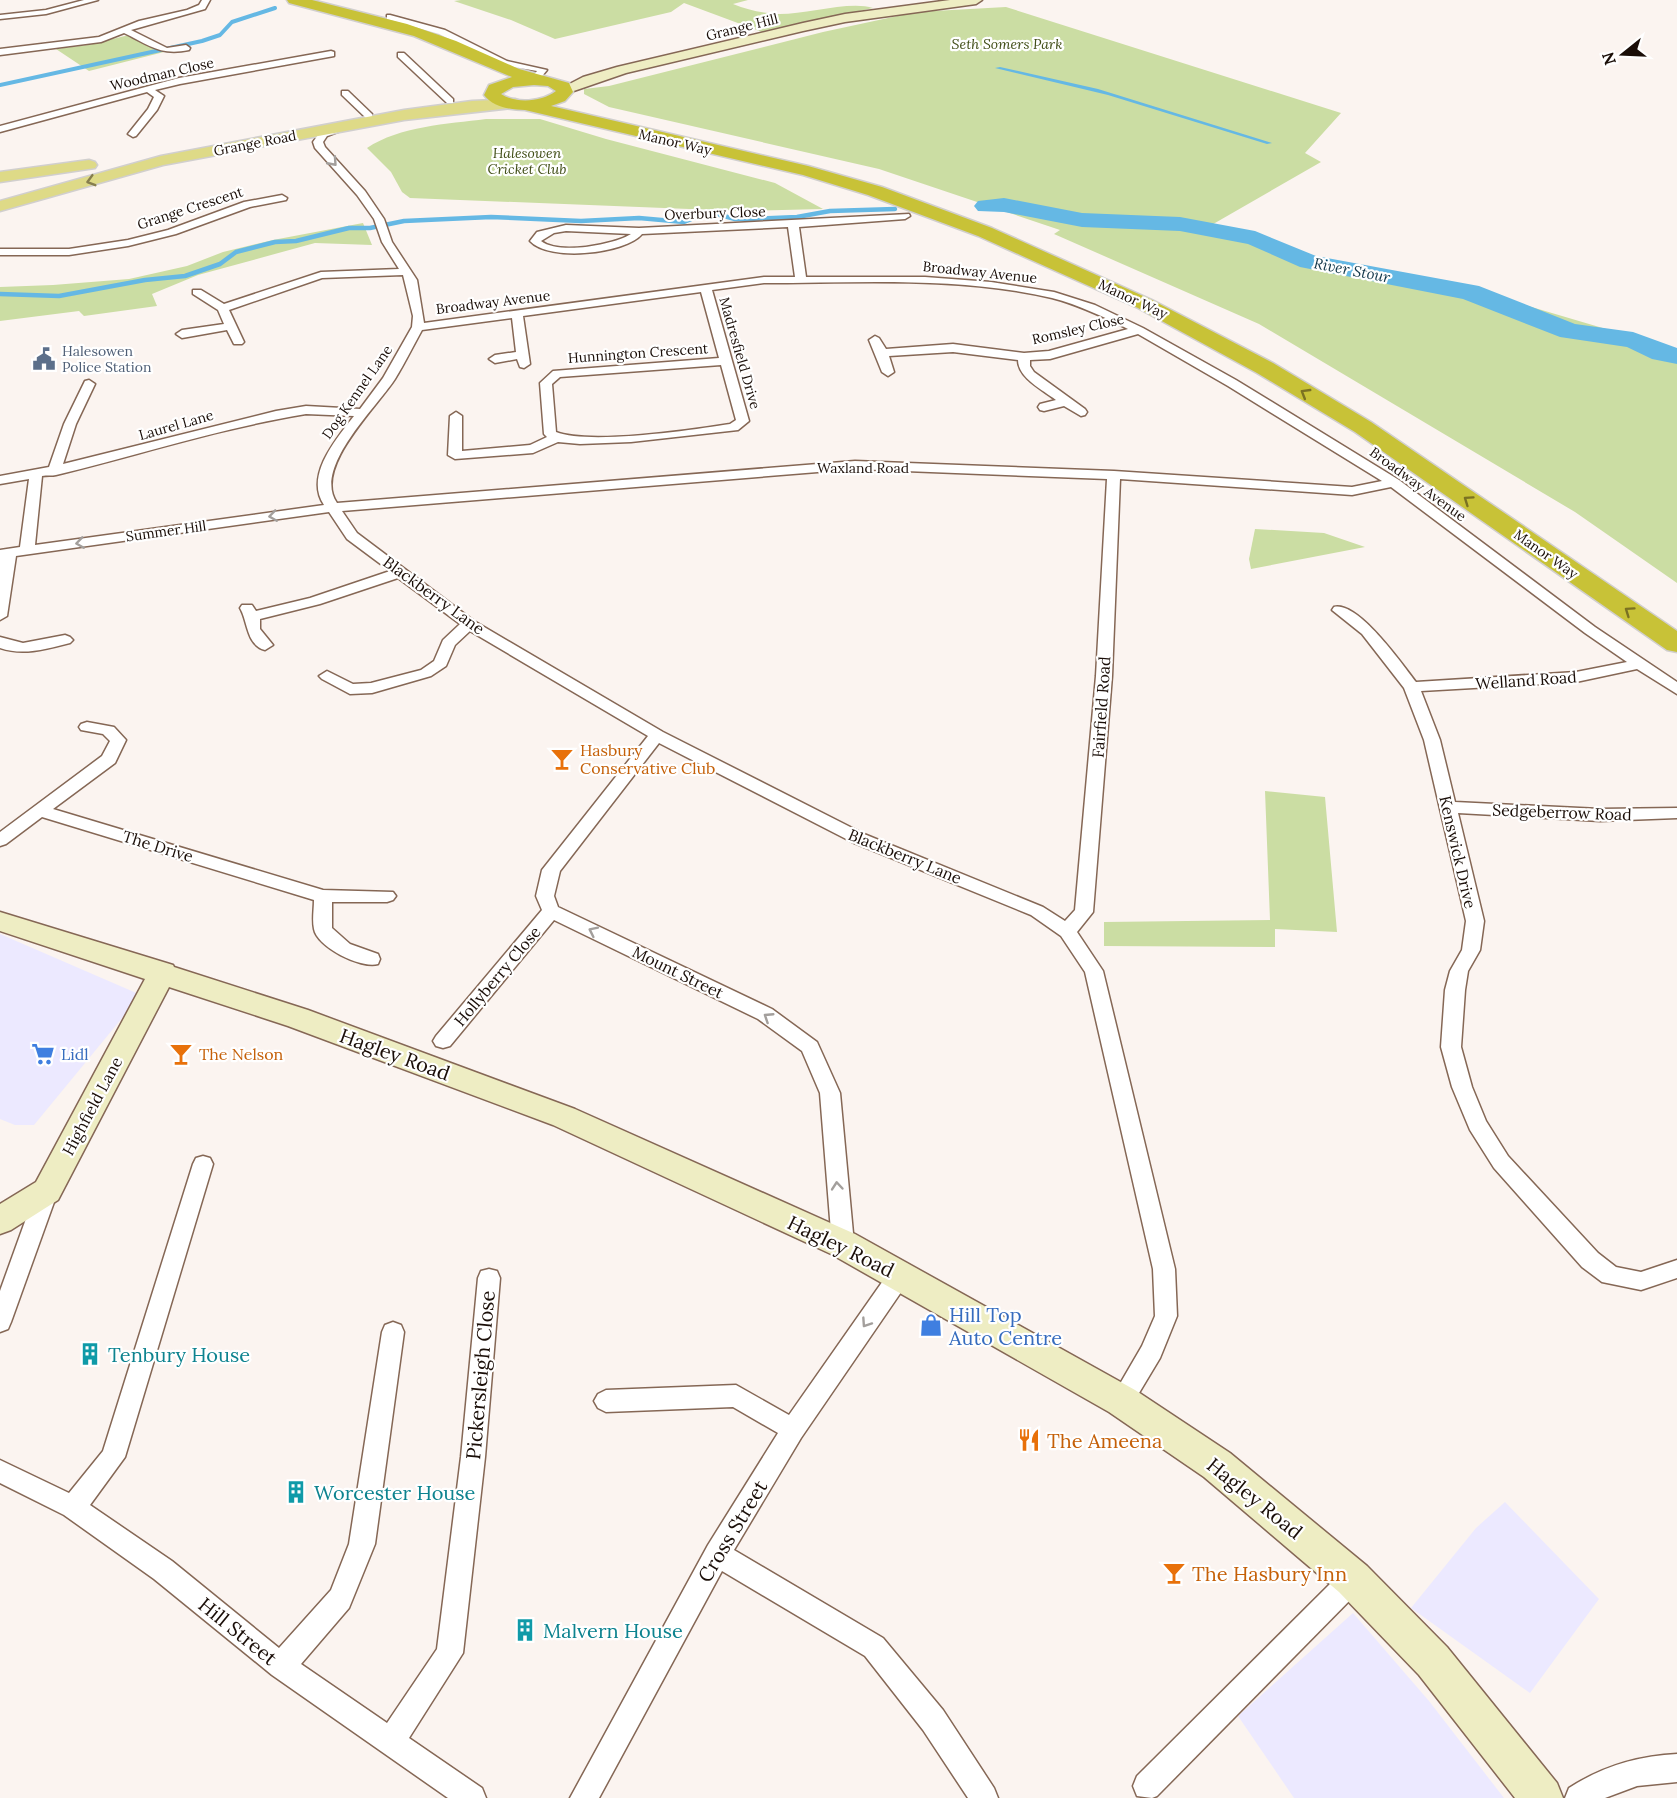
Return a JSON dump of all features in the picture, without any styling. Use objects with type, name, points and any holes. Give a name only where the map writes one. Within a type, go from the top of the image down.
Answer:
[{"type":"highway","points":[[287,1],[397,25],[486,58],[510,73],[538,79]]},
{"type":"highway","points":[[287,1],[427,43],[484,73],[494,89],[510,82],[538,79]]},
{"type":"highway","name":"Manor Way","points":[[538,79],[560,84],[579,106],[615,119],[818,163],[890,183],[1065,252],[1226,329],[1387,419],[1560,537]]},
{"type":"highway","name":"Manor Way","points":[[494,89],[492,95],[497,99],[808,171],[875,191],[986,232],[1145,304],[1264,368],[1362,427],[1677,644]]},
{"type":"highway","points":[[518,104],[550,101],[560,97],[565,91]]},
{"type":"main road","name":"Grange Hill","points":[[565,91],[588,80],[622,70],[845,18],[976,0]]},
{"type":"main road","name":"Grange Hill","points":[[538,79],[622,70]]},
{"type":"main road","name":"Grange Road","points":[[0,177],[167,154],[450,101],[494,89]]},
{"type":"main road","name":"Grange Road","points":[[0,206],[161,161],[436,110],[518,104]]},
{"type":"main road","points":[[0,177],[26,176],[42,180],[45,185],[32,197]]},
{"type":"main road","name":"Hagley Road","points":[[0,921],[163,972],[298,1018],[564,1117],[843,1244],[1122,1401],[1217,1465],[1353,1579],[1433,1661],[1542,1798]]},
{"type":"main road","name":"Highfield Lane","points":[[0,1221],[47,1191],[163,972]]},
{"type":"street","points":[[0,17],[46,12],[94,0]]},
{"type":"street","points":[[0,52],[84,43],[127,31],[142,23],[197,10],[206,3],[206,0]]},
{"type":"street","points":[[390,17],[442,32],[486,58]]},
{"type":"street","points":[[127,31],[171,51],[186,48]]},
{"type":"street","name":"Woodman Close","points":[[0,129],[179,81],[331,54]]},
{"type":"street","points":[[401,55],[421,71],[426,80],[450,101]]},
{"type":"street","points":[[133,134],[152,110],[159,96],[147,89]]},
{"type":"street","points":[[352,96],[369,116]]},
{"type":"street","points":[[345,126],[323,134],[318,142],[320,148],[361,193],[378,219],[387,242],[411,280],[418,304],[418,327]]},
{"type":"street","name":"Grange Crescent","points":[[0,252],[69,252],[128,243],[172,232],[248,204],[282,198]]},
{"type":"street","name":"Overbury Close","points":[[639,231],[626,241],[570,251],[544,248],[535,241],[543,232],[558,229],[639,231],[905,216]]},
{"type":"street","points":[[794,224],[801,279]]},
{"type":"street","points":[[223,308],[321,275],[406,272]]},
{"type":"street","name":"Broadway Avenue","points":[[418,327],[753,281],[801,279],[925,280],[1009,287],[1070,300],[1110,315],[1139,330],[1251,394],[1394,483],[1524,582],[1677,689]]},
{"type":"street","name":"Madresfield Drive","points":[[555,438],[587,441],[722,429],[740,424],[743,421],[706,288]]},
{"type":"street","points":[[197,292],[223,308],[238,342]]},
{"type":"street","points":[[495,358],[524,360],[517,314]]},
{"type":"street","points":[[182,334],[230,326]]},
{"type":"street","name":"Dog Kennel Lane","points":[[331,508],[326,498],[325,484],[328,467],[335,450],[389,379],[418,327]]},
{"type":"street","name":"Romsley Close","points":[[882,353],[953,348],[1024,357],[1050,355],[1139,330]]},
{"type":"street","points":[[875,340],[888,372]]},
{"type":"street","name":"Romsley Close","points":[[1024,357],[1024,366],[1029,375],[1081,411]]},
{"type":"street","name":"Hunnington Crescent","points":[[555,438],[550,434],[546,383],[557,374],[727,361]]},
{"type":"street","points":[[54,472],[70,424],[89,384]]},
{"type":"street","points":[[1044,407],[1066,401]]},
{"type":"street","name":"Laurel Lane","points":[[0,480],[54,472],[276,415],[306,410],[362,413]]},
{"type":"street","points":[[456,416],[455,455],[533,449],[555,438]]},
{"type":"street","name":"Waxland Road","points":[[331,508],[855,465],[1113,475],[1352,490],[1394,483]]},
{"type":"street","points":[[27,550],[36,475]]},
{"type":"street","name":"Fairfield Road","points":[[1066,931],[1084,912],[1104,676],[1113,475]]},
{"type":"street","name":"Summer Hill","points":[[5,553],[331,508]]},
{"type":"street","name":"Blackberry Lane","points":[[331,508],[352,536],[469,624],[657,735],[858,838],[1037,911],[1066,931],[1094,971],[1164,1269],[1166,1317],[1152,1351],[1122,1401]]},
{"type":"street","points":[[0,616],[5,553]]},
{"type":"street","points":[[265,645],[253,630],[249,611],[315,601],[401,572]]},
{"type":"street","name":"Kenswick Drive","points":[[1339,610],[1367,631],[1412,687],[1432,740],[1474,921],[1471,950],[1459,971],[1455,990],[1451,1047],[1462,1087],[1477,1124],[1501,1162],[1590,1260],[1610,1275],[1641,1281],[1677,1269]]},
{"type":"street","points":[[327,676],[350,689],[372,688],[426,673],[441,663],[448,643],[469,624]]},
{"type":"street","points":[[0,642],[5,645],[29,647],[65,640]]},
{"type":"street","name":"Welland Road","points":[[1412,687],[1576,677],[1639,664]]},
{"type":"street","points":[[0,840],[109,759],[118,740],[108,730],[87,727]]},
{"type":"street","points":[[551,911],[545,896],[551,870],[657,735]]},
{"type":"street","name":"Sedgeberrow Road","points":[[1448,807],[1600,815],[1677,813]]},
{"type":"street","name":"The Drive","points":[[40,811],[323,896],[387,896]]},
{"type":"street","points":[[323,896],[323,930],[343,949],[371,959]]},
{"type":"street","name":"Hollyberry Close","points":[[443,1041],[551,911]]},
{"type":"street","name":"Mount Street","points":[[551,911],[765,1014],[810,1047],[830,1093],[843,1244]]},
{"type":"street","points":[[73,1507],[113,1457],[203,1164]]},
{"type":"street","points":[[0,1322],[47,1191]]},
{"type":"street","name":"Cross Street","points":[[584,1798],[717,1554],[793,1430],[900,1275]]},
{"type":"street","name":"Pickersleigh Close","points":[[391,1742],[450,1653],[473,1457],[489,1278]]},
{"type":"street","points":[[281,1666],[339,1599],[362,1544],[393,1332]]},
{"type":"street","points":[[606,1401],[736,1396],[793,1430]]},
{"type":"street","name":"Hill Street","points":[[0,1471],[73,1507],[163,1570],[281,1666],[472,1798]]},
{"type":"street","points":[[717,1554],[874,1647],[933,1720],[984,1798]]},
{"type":"street","points":[[1148,1786],[1353,1579]]},
{"type":"street","points":[[1579,1798],[1599,1784],[1644,1769],[1677,1768]]},
{"type":"shaded area","points":[[0,934],[141,995],[34,1125],[15,1125],[0,1119]]},
{"type":"shaded area","points":[[1505,1502],[1599,1599],[1530,1693],[1411,1608],[1476,1528]]},
{"type":"shaded area","points":[[1353,1613],[1429,1701],[1504,1798],[1294,1798],[1238,1716]]},
{"type":"green space","points":[[748,0],[733,4],[755,11],[777,14],[852,6],[873,8],[762,32],[684,3],[671,12],[555,39],[511,20],[454,1]]},
{"type":"green space","name":"Seth Somers Park","points":[[1006,7],[1341,113],[1305,153],[1321,162],[1208,227],[1261,237],[1349,269],[1405,276],[1474,290],[1677,350],[1677,583],[1575,512],[1259,324],[1054,234],[1060,230],[879,169],[609,107],[584,94],[584,89],[609,86],[823,32],[916,12]]},
{"type":"green space","points":[[129,35],[164,52],[89,71],[56,49],[88,45]]},
{"type":"green space","name":"Halesowen Cricket Club","points":[[486,119],[540,119],[606,139],[775,183],[823,209],[739,211],[410,198],[402,192],[391,172],[367,148],[409,130]]},
{"type":"green space","points":[[363,223],[372,245],[315,243],[198,275],[152,294],[157,306],[84,316],[79,311],[0,321],[0,287],[129,279],[187,266],[223,252],[273,240]]},
{"type":"green space","points":[[1255,529],[1324,533],[1365,547],[1251,569],[1249,559]]},
{"type":"green space","points":[[1265,791],[1325,797],[1337,932],[1275,929],[1275,947],[1104,946],[1104,922],[1270,920]]},
{"type":"water","points":[[1000,67],[1098,89],[1272,143],[1267,144],[1108,95],[995,68]]},
{"type":"waterway","points":[[0,85],[202,41],[220,35],[232,22],[275,8]]},
{"type":"waterway","name":"River Stour","points":[[986,206],[1004,205],[1082,220],[1180,224],[1255,238],[1309,262],[1470,292],[1570,331],[1633,340],[1662,353],[1677,356]]},
{"type":"waterway","points":[[0,294],[59,296],[145,280],[185,276],[220,264],[236,252],[275,242],[296,241],[349,228],[370,228],[404,221],[491,217],[581,221],[639,218],[684,222],[709,212],[735,219],[748,219],[797,217],[830,211],[895,209]]},
{"type":"place","name":"Halesowen Police Station","points":[[44,359]]},
{"type":"place","name":"Hasbury Conservative Club","points":[[562,759]]},
{"type":"place","name":"Lidl","points":[[43,1054]]},
{"type":"place","name":"The Nelson","points":[[181,1054]]},
{"type":"place","name":"Hill Top Auto Centre","points":[[931,1325]]},
{"type":"place","name":"Tenbury House","points":[[90,1354]]},
{"type":"place","name":"The Ameena","points":[[1029,1440]]},
{"type":"place","name":"Worcester House","points":[[296,1492]]},
{"type":"place","name":"The Hasbury Inn","points":[[1174,1573]]},
{"type":"place","name":"Malvern House","points":[[525,1630]]}]
